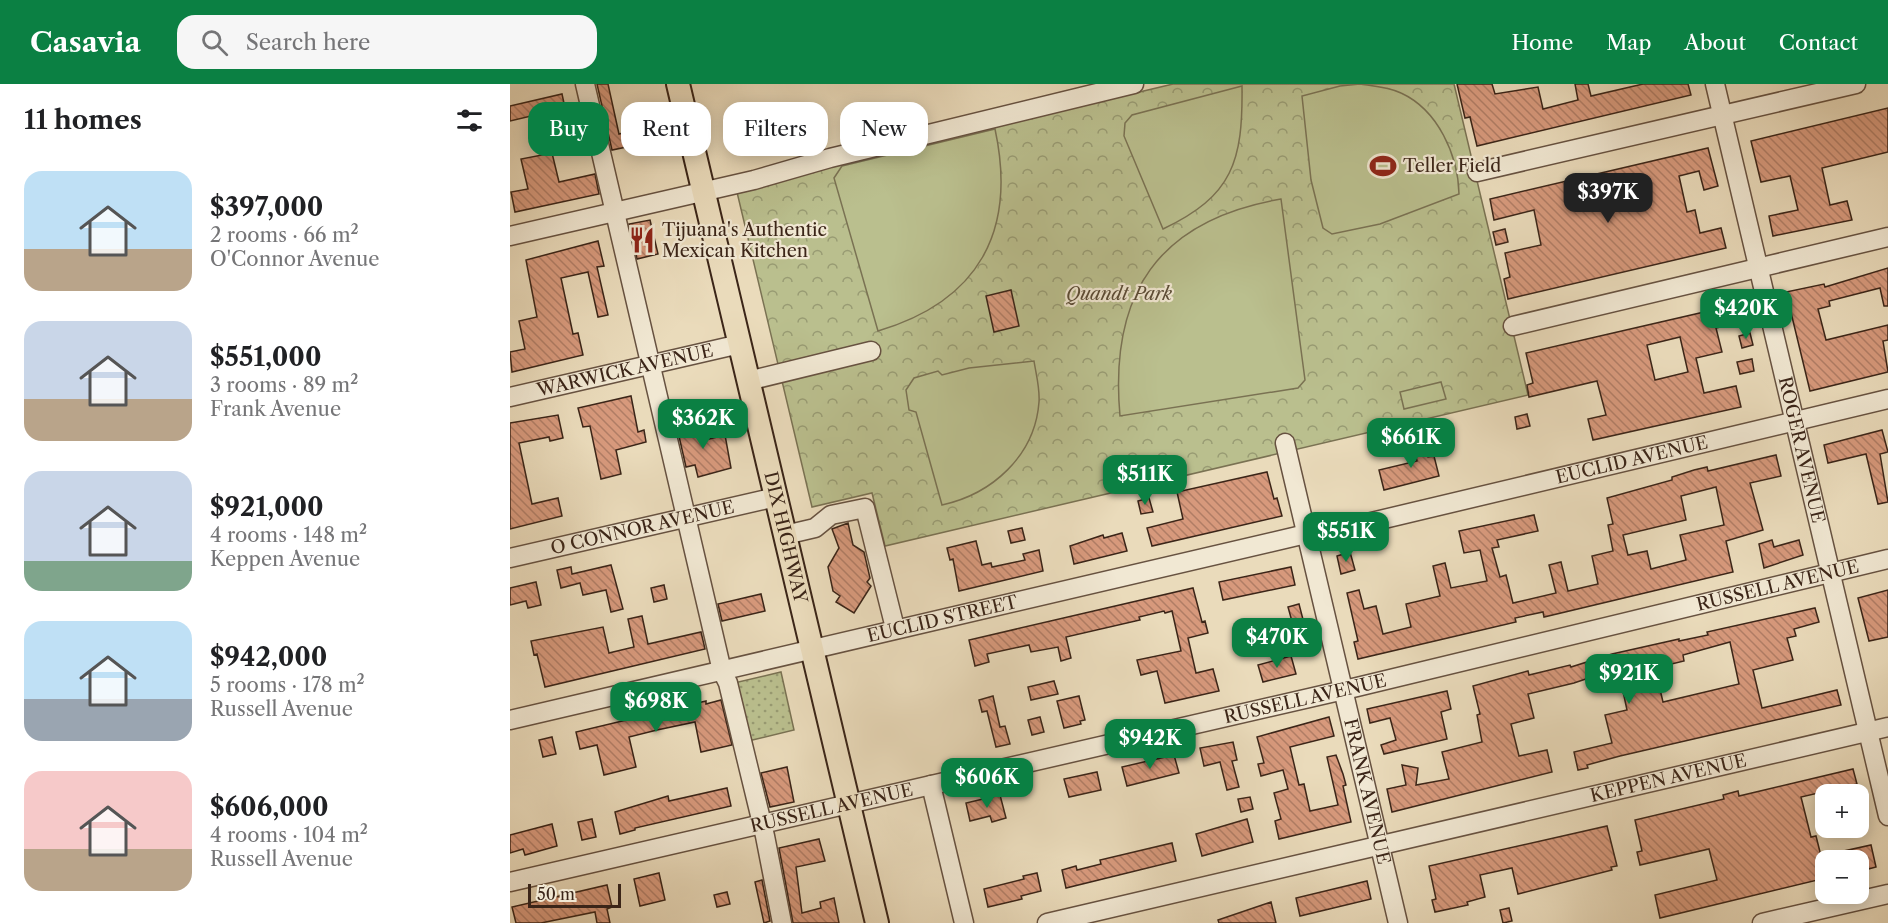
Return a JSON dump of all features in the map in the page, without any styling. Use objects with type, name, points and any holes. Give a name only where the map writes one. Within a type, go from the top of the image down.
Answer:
[{"type":"main road","name":"DIX HIGHWAY","points":[[680,85],[703,191],[877,923]]},
{"type":"street","points":[[585,84],[722,671],[728,683],[762,824],[782,923]]},
{"type":"street","points":[[510,236],[703,191],[1134,84]]},
{"type":"street","name":"ROGER AVENUE","points":[[1715,84],[1888,816]]},
{"type":"street","points":[[1477,172],[1856,84]]},
{"type":"street","points":[[1513,326],[1888,237]]},
{"type":"street","name":"WARWICK AVENUE","points":[[510,397],[740,344]]},
{"type":"street","points":[[748,381],[871,351]]},
{"type":"street","name":"EUCLID AVENUE","points":[[1375,520],[1888,399]]},
{"type":"street","name":"FRANK AVENUE","points":[[1286,446],[1398,923]]},
{"type":"street","name":"O CONNOR AVENUE","points":[[510,558],[776,497]]},
{"type":"street","points":[[785,535],[815,528],[831,516],[866,508],[895,628]]},
{"type":"street","name":"EUCLID STREET","points":[[510,720],[812,650],[895,628],[1306,534],[1321,534],[1375,520]]},
{"type":"street","name":"RUSSELL AVENUE","points":[[510,882],[847,803],[878,799],[1888,560]]},
{"type":"street","name":"KEPPEN AVENUE","points":[[1047,923],[1888,727]]},
{"type":"street","points":[[931,785],[964,923]]},
{"type":"street","points":[[1762,923],[1888,894]]},
{"type":"green space","name":"Quandt Park","points":[[1173,84],[1454,84],[1528,395],[885,546],[872,493],[812,507],[736,188],[870,156],[928,156],[928,142]]},
{"type":"green space","name":"Teller Field","points":[[1360,84],[1396,91],[1426,110],[1444,135],[1450,149],[1458,179],[1459,194],[1380,224],[1332,234],[1323,228],[1311,180],[1302,96],[1340,86]]},
{"type":"green space","points":[[1242,86],[1240,135],[1236,156],[1229,173],[1219,189],[1205,203],[1163,229],[1124,136],[1125,123],[1132,115]]},
{"type":"green space","points":[[995,129],[1000,166],[1000,199],[994,230],[983,257],[965,281],[942,301],[913,318],[878,331],[834,178],[842,166],[883,156],[928,156],[928,145]]},
{"type":"green space","points":[[1281,199],[1305,380],[1298,388],[1120,416],[1119,373],[1123,334],[1134,299],[1150,270],[1173,245],[1202,225],[1238,209]]},
{"type":"green space","points":[[1034,361],[1039,402],[1036,421],[1020,455],[994,482],[960,500],[942,505],[916,412],[909,410],[906,390],[914,378],[938,371],[942,375],[969,368]]},
{"type":"green space","points":[[1441,382],[1446,399],[1404,409],[1400,392]]},
{"type":"green space","points":[[781,672],[794,730],[748,741],[734,683]]},
{"type":"building","points":[[597,84],[608,84],[619,134],[621,134],[621,148],[612,150],[609,137],[609,102],[601,102]]},
{"type":"building","points":[[1457,84],[1492,84],[1495,94],[1538,87],[1543,109],[1578,100],[1575,84],[1588,84],[1591,96],[1643,84],[1688,84],[1691,95],[1477,146],[1470,117],[1465,118]]},
{"type":"building","points":[[562,94],[564,102],[528,102],[528,117],[510,121],[510,106]]},
{"type":"building","points":[[1888,108],[1888,152],[1822,168],[1830,205],[1847,201],[1852,220],[1773,236],[1769,216],[1798,210],[1790,176],[1761,182],[1751,141]]},
{"type":"building","points":[[1708,148],[1718,186],[1704,190],[1699,171],[1679,176],[1687,212],[1695,210],[1700,233],[1721,228],[1726,248],[1508,299],[1504,279],[1510,277],[1505,253],[1541,245],[1534,210],[1494,220],[1490,199]]},
{"type":"building","points":[[553,156],[559,182],[595,174],[599,194],[515,212],[511,192],[528,189],[521,159]]},
{"type":"building","name":"Tijuana's Authentic Mexican Kitchen","points":[[650,220],[658,254],[637,259],[629,224]]},
{"type":"building","points":[[1505,229],[1508,242],[1496,245],[1493,232]]},
{"type":"building","points":[[598,241],[604,266],[597,267],[608,315],[598,317],[588,272],[561,278],[573,334],[578,333],[583,355],[512,372],[510,352],[525,349],[519,321],[537,317],[526,260]]},
{"type":"building","points":[[1888,268],[1888,306],[1884,306],[1880,288],[1829,301],[1830,306],[1818,309],[1826,340],[1888,325],[1888,340],[1883,341],[1888,372],[1810,391],[1786,292],[1824,284],[1825,287]]},
{"type":"building","points":[[1011,290],[1019,326],[994,332],[986,296]]},
{"type":"building","points":[[1739,304],[1743,322],[1716,328],[1722,352],[1696,358],[1704,393],[1736,386],[1741,407],[1593,440],[1588,419],[1606,415],[1597,381],[1529,397],[1527,385],[1533,383],[1526,353]],"holes":[[[1680,337],[1688,372],[1655,380],[1647,345]]]},
{"type":"building","points":[[1750,333],[1753,345],[1742,348],[1739,336]]},
{"type":"building","points":[[1752,359],[1754,371],[1740,374],[1737,362]]},
{"type":"building","points":[[631,396],[638,432],[644,430],[646,442],[616,450],[621,474],[601,479],[590,426],[583,427],[578,408]]},
{"type":"building","points":[[1527,414],[1530,426],[1517,429],[1515,417]]},
{"type":"building","points":[[558,415],[563,438],[550,441],[549,437],[519,443],[532,504],[558,498],[562,516],[510,529],[510,423]]},
{"type":"building","points":[[696,418],[701,441],[725,435],[731,468],[698,477],[695,465],[686,467],[676,423]]},
{"type":"building","points":[[1882,430],[1888,452],[1880,454],[1888,502],[1878,504],[1866,454],[1828,463],[1824,445]]},
{"type":"building","points":[[1423,436],[1428,457],[1434,456],[1439,476],[1384,490],[1379,470],[1417,461],[1412,439]]},
{"type":"building","points":[[1776,455],[1781,476],[1750,483],[1763,530],[1726,541],[1733,572],[1544,617],[1543,612],[1515,618],[1516,622],[1358,659],[1354,642],[1358,641],[1347,593],[1359,590],[1364,609],[1376,606],[1383,634],[1411,627],[1406,604],[1440,596],[1433,566],[1445,563],[1451,588],[1487,581],[1480,550],[1464,553],[1459,531],[1534,515],[1538,531],[1497,540],[1499,547],[1492,548],[1500,577],[1506,575],[1513,603],[1556,593],[1549,565],[1561,562],[1568,591],[1598,584],[1592,556],[1613,551],[1608,525],[1613,524],[1607,498],[1672,480],[1672,477],[1694,470],[1707,467],[1708,471]],"holes":[[[1716,487],[1724,525],[1680,535],[1686,560],[1651,569],[1647,551],[1628,555],[1623,535],[1686,520],[1681,496]]]},
{"type":"building","points":[[1267,472],[1274,499],[1277,498],[1282,516],[1152,546],[1147,528],[1183,519],[1177,492]]},
{"type":"building","points":[[1149,498],[1153,512],[1141,514],[1138,501]]},
{"type":"building","points":[[848,523],[853,545],[864,552],[870,578],[867,582],[871,586],[854,613],[836,602],[840,596],[833,591],[828,567],[839,548],[832,529]]},
{"type":"building","points":[[1022,528],[1025,540],[1011,543],[1008,531]]},
{"type":"building","points":[[1122,533],[1127,551],[1074,564],[1070,546],[1103,535],[1104,538]]},
{"type":"building","points":[[1772,540],[1774,547],[1799,540],[1803,555],[1764,568],[1759,544]]},
{"type":"building","points":[[976,541],[982,565],[991,563],[992,567],[1025,560],[1023,554],[1039,550],[1043,571],[959,591],[953,559],[950,560],[947,548]]},
{"type":"building","points":[[1350,552],[1355,570],[1341,574],[1337,556]]},
{"type":"building","points":[[611,565],[623,609],[611,612],[606,590],[583,595],[580,583],[561,588],[557,570],[571,567],[572,574]]},
{"type":"building","points":[[1291,567],[1295,585],[1223,600],[1219,582]]},
{"type":"building","points":[[536,582],[541,605],[528,608],[526,601],[510,605],[510,588]]},
{"type":"building","points":[[664,585],[667,599],[654,602],[651,588]]},
{"type":"building","points":[[1193,588],[1202,622],[1205,621],[1208,633],[1188,638],[1196,673],[1213,669],[1219,691],[1165,703],[1157,671],[1141,675],[1137,660],[1181,651],[1172,611],[1139,617],[1140,620],[1066,637],[1071,658],[1061,661],[1058,647],[1031,652],[1029,645],[987,654],[989,662],[975,666],[969,640]]},
{"type":"building","points":[[1888,590],[1888,637],[1869,641],[1858,598]]},
{"type":"building","points":[[761,594],[765,611],[722,621],[718,604]]},
{"type":"building","points":[[1299,604],[1307,635],[1279,643],[1276,630],[1293,625],[1288,607]]},
{"type":"building","points":[[1815,608],[1819,622],[1794,629],[1796,636],[1787,638],[1793,660],[1753,670],[1762,708],[1837,690],[1841,705],[1620,756],[1587,765],[1588,768],[1578,770],[1574,752],[1612,743],[1605,715],[1627,710],[1618,668],[1574,683],[1528,694],[1534,718],[1511,724],[1519,756],[1547,750],[1552,772],[1392,812],[1387,789],[1406,785],[1402,765],[1418,768],[1416,785],[1449,779],[1442,752],[1482,742],[1477,715],[1480,714],[1473,686],[1528,671],[1529,675],[1570,665],[1571,667],[1612,654],[1708,635],[1707,632]],"holes":[[[1730,642],[1739,684],[1663,702],[1655,668],[1684,661],[1683,655]]]},
{"type":"building","points":[[642,616],[648,644],[701,632],[705,649],[545,687],[537,654],[534,655],[531,641],[603,627],[609,653],[634,647],[628,619]]},
{"type":"building","points":[[1249,636],[1252,650],[1240,653],[1237,639]]},
{"type":"building","points":[[1291,656],[1296,674],[1263,682],[1258,665]]},
{"type":"building","points":[[1054,681],[1058,694],[1031,700],[1028,687]]},
{"type":"building","points":[[1447,691],[1451,709],[1441,712],[1447,739],[1384,754],[1381,745],[1396,740],[1390,718],[1370,723],[1367,709]]},
{"type":"building","points":[[993,696],[1000,727],[1005,726],[1010,744],[996,747],[987,711],[982,712],[979,700]]},
{"type":"building","points":[[1079,696],[1085,720],[1080,721],[1081,724],[1064,728],[1057,701]]},
{"type":"building","points":[[721,700],[732,745],[701,752],[695,722],[657,730],[629,737],[636,767],[604,775],[597,745],[580,749],[576,732],[706,701],[706,704]]},
{"type":"building","points":[[1040,717],[1044,732],[1032,735],[1028,720]]},
{"type":"building","points":[[1329,717],[1334,736],[1290,747],[1299,785],[1304,784],[1310,811],[1338,805],[1327,757],[1336,755],[1346,785],[1343,786],[1351,822],[1279,839],[1275,821],[1281,819],[1274,793],[1288,789],[1283,770],[1261,776],[1258,764],[1264,763],[1257,737]]},
{"type":"building","points":[[552,737],[556,754],[543,757],[539,740]]},
{"type":"building","points":[[1233,742],[1237,760],[1232,761],[1239,787],[1227,790],[1220,762],[1204,766],[1200,748]]},
{"type":"building","points":[[1174,755],[1179,773],[1127,786],[1122,767]]},
{"type":"building","points":[[787,767],[794,802],[770,807],[761,773]]},
{"type":"building","points":[[1853,769],[1857,784],[1815,784],[1815,794],[1801,797],[1811,837],[1816,838],[1820,850],[1815,850],[1815,881],[1660,918],[1655,895],[1717,880],[1709,849],[1640,865],[1637,852],[1642,851],[1635,820],[1724,799],[1723,795],[1738,791],[1739,796]]},
{"type":"building","points":[[1097,772],[1101,790],[1069,797],[1064,779]]},
{"type":"building","points":[[727,788],[731,806],[635,828],[635,830],[620,834],[615,812],[668,796],[669,801]]},
{"type":"building","points":[[1000,795],[1006,818],[992,822],[990,816],[970,821],[966,803]]},
{"type":"building","points":[[1250,797],[1253,809],[1241,812],[1238,799]]},
{"type":"building","points":[[592,819],[596,837],[582,840],[578,822]]},
{"type":"building","points":[[1247,819],[1253,842],[1202,856],[1196,834]]},
{"type":"building","points":[[552,824],[557,846],[525,855],[523,849],[510,853],[510,835]]},
{"type":"building","points":[[1607,826],[1617,866],[1611,867],[1612,870],[1518,894],[1512,868],[1480,875],[1485,897],[1467,902],[1468,905],[1435,912],[1432,900],[1436,899],[1429,866]]},
{"type":"building","points":[[819,839],[825,861],[796,867],[802,913],[821,908],[820,902],[834,898],[839,923],[793,923],[779,848]]},
{"type":"building","points":[[1172,843],[1176,861],[1066,888],[1062,870],[1076,866],[1077,870],[1101,864],[1100,860]]},
{"type":"building","points":[[1871,845],[1876,867],[1869,869],[1869,850],[1848,850]]},
{"type":"building","points":[[659,873],[665,900],[640,906],[634,879]]},
{"type":"building","points":[[1037,873],[1041,891],[1021,896],[1022,899],[988,907],[984,889],[1024,879],[1023,876]]},
{"type":"building","points":[[762,880],[770,921],[764,923],[755,882]]},
{"type":"building","points":[[1367,881],[1371,899],[1300,916],[1296,898]]},
{"type":"building","points":[[607,885],[612,907],[607,909],[610,923],[597,923],[595,912],[541,923],[516,923],[512,907]]},
{"type":"building","points":[[727,892],[730,904],[717,907],[714,895]]},
{"type":"building","points":[[1271,902],[1276,923],[1219,923],[1218,920]]},
{"type":"building","points":[[1509,908],[1512,921],[1503,923],[1500,910]]},
{"type":"place","name":"Teller Field","points":[[1383,166]]},
{"type":"place","name":"Tijuana's Authentic Mexican Kitchen","points":[[642,240]]}]
